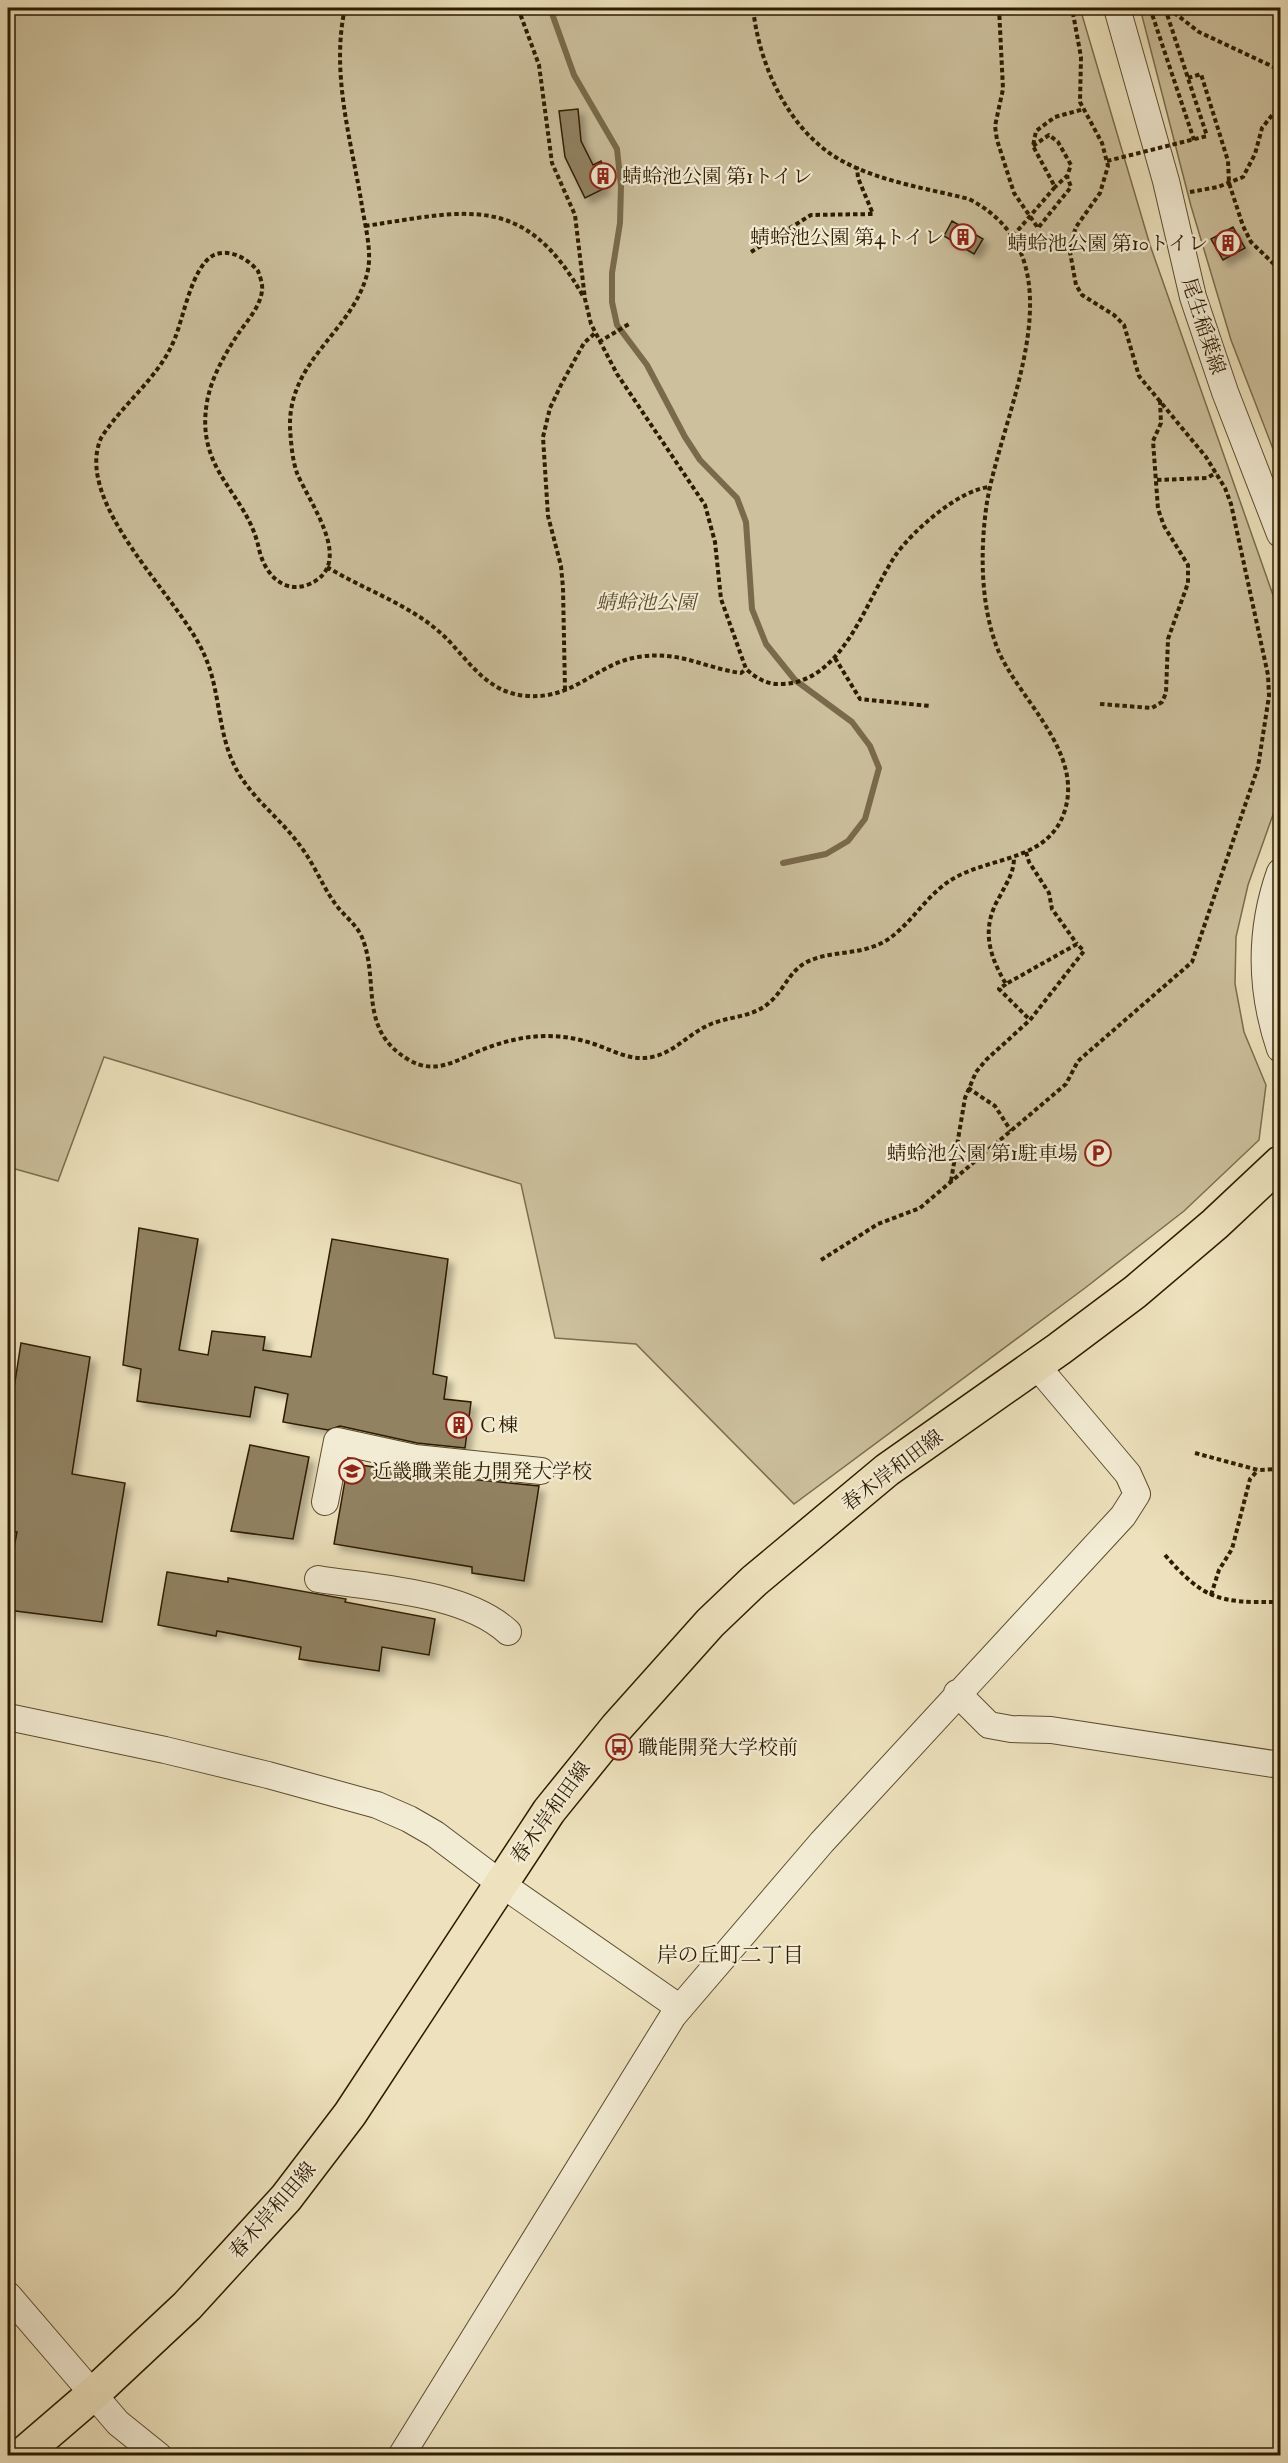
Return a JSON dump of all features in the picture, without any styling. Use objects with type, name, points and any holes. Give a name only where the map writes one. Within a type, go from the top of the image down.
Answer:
[{"type":"main road","name":"春木岸和田線","points":[[21,2456],[93,2394],[187,2306],[286,2198],[350,2114],[500,1882],[576,1776],[710,1623],[754,1581],[887,1470],[1135,1292],[1215,1224],[1281,1162]]},
{"type":"street","name":"尾生稲葉線","points":[[1117,8],[1166,181],[1196,307],[1225,392],[1281,534]]},
{"type":"street","points":[[1281,872],[1265,939],[1263,976],[1269,1014],[1281,1049]]},
{"type":"street","points":[[401,2456],[680,2008],[822,1842],[957,1693],[1123,1516],[1137,1494],[1128,1474],[1036,1365]]},
{"type":"street","points":[[324,1502],[337,1441],[415,1458],[542,1471]]},
{"type":"street","points":[[318,1579],[438,1598],[495,1620],[508,1632]]},
{"type":"street","points":[[957,1693],[989,1725],[1011,1729],[1062,1731],[1281,1765]]},
{"type":"street","points":[[8,1717],[165,1749],[377,1805],[435,1834],[680,2008]]},
{"type":"street","points":[[8,2295],[118,2423],[159,2456]]},
{"type":"path","points":[[345,8],[339,51],[340,85],[369,251],[368,269],[361,288],[344,319],[307,366],[298,384],[290,426],[296,470],[328,538],[331,551],[327,567],[313,582],[292,588],[282,585],[266,567],[252,524],[217,473],[207,438],[207,402],[218,370],[257,305],[262,291],[258,271],[250,262],[227,253],[215,255],[199,270],[174,341],[165,358],[101,438],[94,453],[99,488],[149,575],[202,648],[217,692],[225,743],[240,777],[258,801],[300,845],[330,897],[359,931],[368,961],[375,1017],[389,1043],[414,1063],[428,1067],[440,1066],[495,1045],[545,1036],[583,1040],[640,1059],[662,1054],[706,1026],[751,1014],[765,1007],[776,998],[790,975],[802,964],[815,958],[860,952],[877,946],[901,929],[941,885],[956,876],[1026,852],[1051,836],[1065,811],[1068,776],[1056,743],[1005,664],[989,619],[984,586],[984,529],[990,487],[1024,360],[1029,295],[1025,259],[1013,236],[997,217],[969,199],[845,163],[812,139],[786,105],[766,61],[753,8]]},
{"type":"path","points":[[518,8],[539,65],[550,157],[575,215],[585,299],[595,333],[645,418],[698,491],[705,505],[715,542],[721,599],[746,669],[754,677],[767,682],[790,684],[803,681],[834,658],[845,646],[896,555],[912,537],[948,506],[970,492],[990,487]]},
{"type":"path","points":[[999,8],[1003,89],[995,126],[997,140],[1014,193],[1028,217],[1038,228],[1071,187],[1067,176]]},
{"type":"path","points":[[821,1260],[878,1224],[920,1208],[1066,1084],[1081,1058],[1192,962],[1251,789],[1263,743],[1269,696],[1268,675],[1231,504],[1216,473],[1139,375],[1124,325],[1114,315],[1082,295],[1071,268],[1072,236],[1106,182],[1107,161],[1102,143],[1080,102],[1079,36],[1072,8]]},
{"type":"path","points":[[1150,8],[1194,140]]},
{"type":"path","points":[[1107,161],[1207,136],[1166,8]]},
{"type":"path","points":[[1166,8],[1199,32],[1281,70]]},
{"type":"path","points":[[1188,78],[1201,75],[1228,161],[1229,183],[1251,242],[1281,270]]},
{"type":"path","points":[[1190,192],[1218,188],[1242,177],[1250,166],[1262,128],[1281,105]]},
{"type":"path","points":[[1055,187],[1033,146],[1036,131],[1055,117],[1084,109]]},
{"type":"path","points":[[1013,236],[1067,176],[1071,165],[1058,142],[1049,135],[1033,146]]},
{"type":"path","points":[[751,252],[811,215],[873,214],[858,178],[857,167]]},
{"type":"path","points":[[365,226],[467,212],[495,216],[535,236],[549,248],[569,271],[585,299]]},
{"type":"path","points":[[599,342],[629,324]]},
{"type":"path","points":[[566,690],[561,566],[548,516],[543,437],[550,408],[562,383],[584,343],[595,333]]},
{"type":"path","points":[[1100,704],[1152,708],[1162,702],[1166,693],[1168,639],[1181,609],[1190,572],[1164,526],[1158,509],[1153,441],[1161,423],[1160,399]]},
{"type":"path","points":[[1156,480],[1207,478],[1216,473]]},
{"type":"path","points":[[327,567],[420,618],[444,637],[481,677],[492,685],[526,696],[553,695],[626,659],[639,656],[681,657],[741,673],[746,669]]},
{"type":"path","points":[[834,658],[860,699],[930,705]]},
{"type":"path","points":[[951,1181],[968,1088],[986,1059],[1030,1020],[1084,951],[1052,909],[1049,892],[1029,862],[1026,852]]},
{"type":"path","points":[[1006,984],[990,953],[988,927],[994,907],[1014,870],[1014,857]]},
{"type":"path","points":[[1030,1020],[999,989],[1077,944]]},
{"type":"path","points":[[968,1088],[995,1106],[1011,1131]]},
{"type":"path","points":[[1196,1453],[1258,1470],[1281,1469]]},
{"type":"path","points":[[1211,1595],[1219,1570],[1232,1549],[1250,1479],[1258,1470]]},
{"type":"path","points":[[1165,1555],[1186,1579],[1211,1595],[1235,1603],[1276,1602],[1281,1597]]},
{"type":"path","points":[[1276,1602],[1281,1610]]},
{"type":"green space","name":"蜻蛉池公園","points":[[8,8],[1080,8],[1150,245],[1280,615],[1280,795],[1248,885],[1236,937],[1235,984],[1244,1032],[1266,1085],[1259,1140],[1184,1211],[1085,1288],[794,1504],[636,1344],[555,1338],[521,1184],[104,1057],[58,1181],[8,1167]]},
{"type":"green space","points":[[1140,8],[1280,8],[1280,467],[1231,340],[1191,206]]},
{"type":"building","points":[[578,109],[581,141],[593,165],[601,161],[608,177],[600,180],[605,188],[585,198],[565,157],[559,111]]},
{"type":"building","name":"蜻蛉池公園 第4トイレ","points":[[952,221],[983,239],[974,254],[944,236]]},
{"type":"building","name":"蜻蛉池公園 第10トイレ","points":[[1233,227],[1245,248],[1223,260],[1211,239]]},
{"type":"building","points":[[139,1228],[198,1239],[179,1350],[208,1355],[212,1331],[265,1337],[263,1350],[311,1357],[332,1239],[448,1259],[433,1374],[447,1377],[444,1399],[471,1402],[465,1448],[417,1443],[340,1426],[328,1430],[283,1422],[288,1394],[255,1387],[250,1417],[137,1401],[141,1369],[123,1365]]},
{"type":"building","points":[[21,1343],[90,1357],[72,1474],[125,1483],[102,1622],[8,1610],[8,1580],[17,1532],[8,1531],[8,1427]]},
{"type":"building","points":[[250,1445],[309,1457],[293,1539],[231,1531]]},
{"type":"building","points":[[348,1463],[458,1480],[459,1478],[539,1486],[524,1581],[472,1573],[472,1567],[334,1544]]},
{"type":"building","points":[[167,1572],[228,1582],[228,1578],[346,1599],[345,1602],[435,1619],[429,1655],[382,1647],[379,1671],[299,1659],[301,1647],[217,1631],[216,1636],[158,1625]]},
{"type":"waterway","points":[[550,8],[574,75],[617,149],[621,186],[620,223],[612,273],[612,302],[617,325],[647,365],[685,437],[700,460],[737,498],[746,522],[752,609],[766,644],[795,680],[852,722],[870,746],[879,768],[865,819],[848,841],[826,854],[783,863]]},
{"type":"place","name":"蜻蛉池公園 第1トイレ","points":[[603,176]]},
{"type":"place","name":"蜻蛉池公園 第4トイレ","points":[[963,237]]},
{"type":"place","name":"蜻蛉池公園 第10トイレ","points":[[1228,243]]},
{"type":"place","name":"蜻蛉池公園 第1駐車場","points":[[1098,1153]]},
{"type":"place","name":"Ｃ棟","points":[[459,1425]]},
{"type":"place","name":"近畿職業能力開発大学校","points":[[352,1471]]},
{"type":"place","name":"職能開発大学校前","points":[[619,1747]]},
{"type":"district","name":"岸の丘町二丁目","points":[[730,1955]]}]
